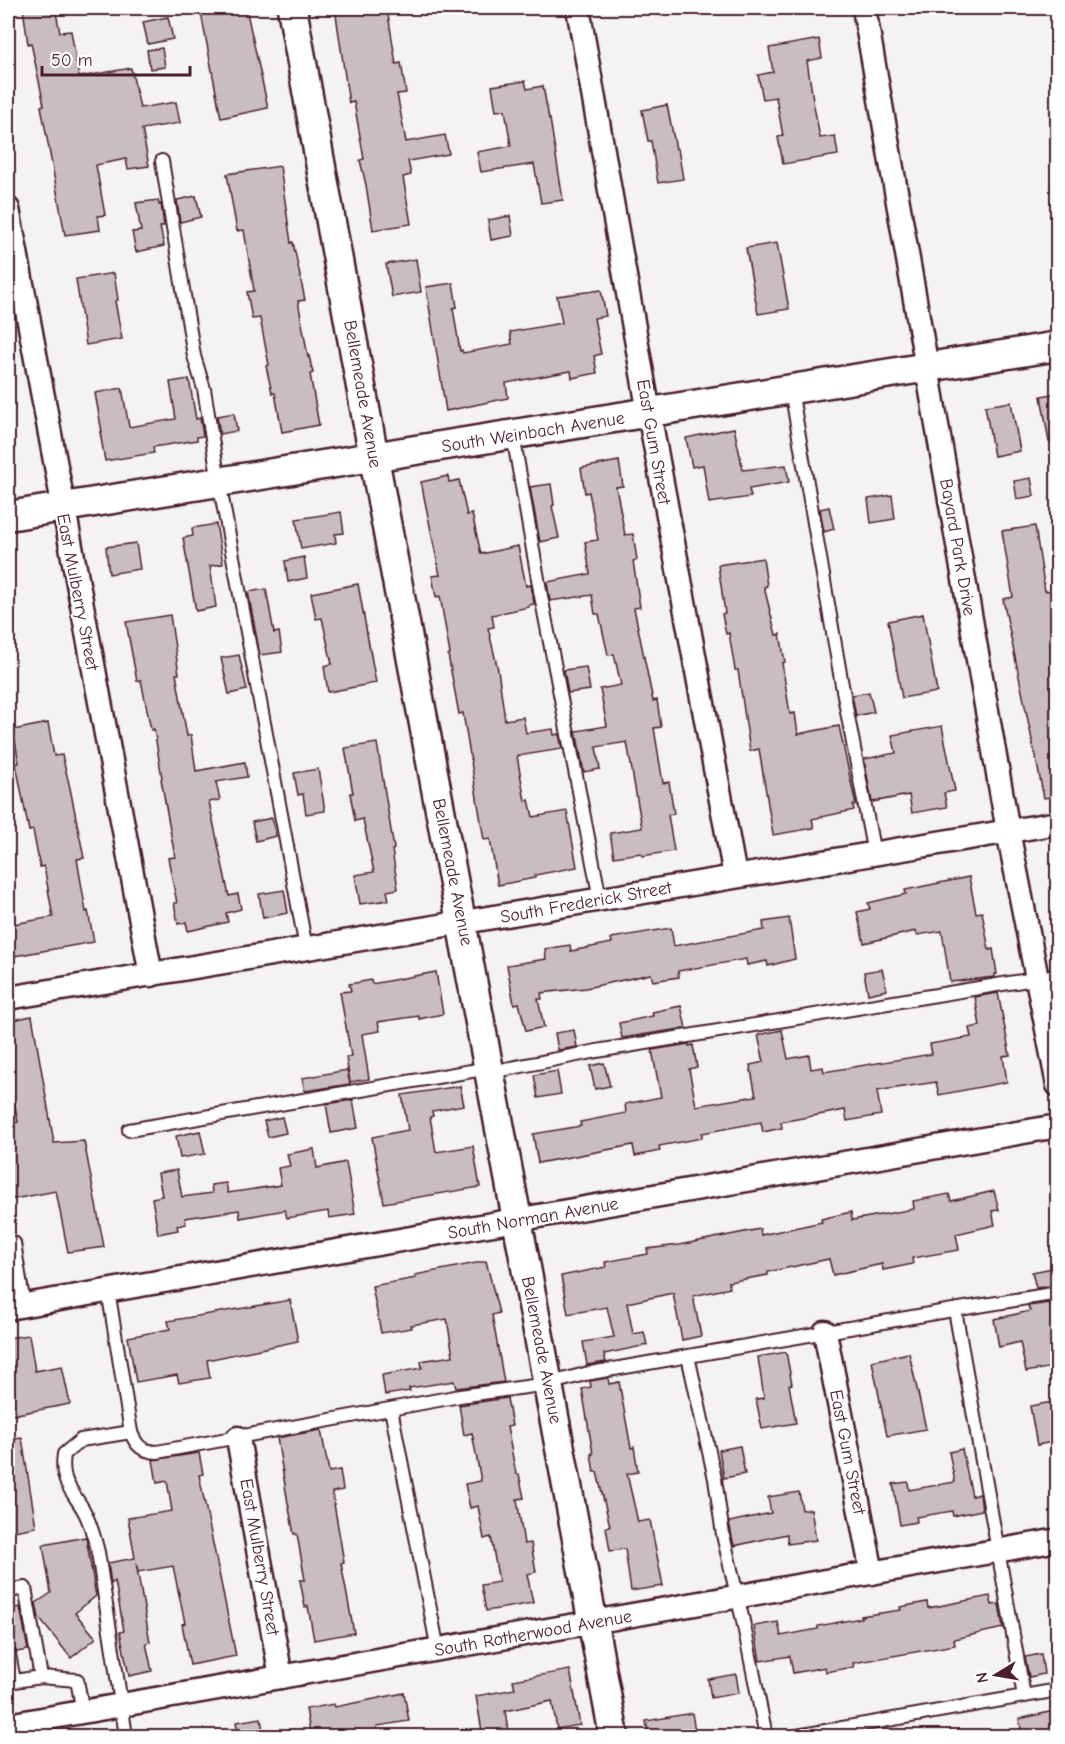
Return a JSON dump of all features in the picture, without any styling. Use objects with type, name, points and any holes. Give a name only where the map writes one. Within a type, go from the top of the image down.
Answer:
[{"type":"street","name":"Bellemeade Avenue","points":[[292,8],[614,1737]]},
{"type":"street","name":"East Gum Street","points":[[578,8],[649,413],[735,876]]},
{"type":"street","name":"Bayard Park Drive","points":[[864,8],[1008,831],[1047,977],[1058,1084]]},
{"type":"street","name":"East Mulberry Street","points":[[8,208],[151,975]]},
{"type":"street","name":"South Weinbach Avenue","points":[[8,516],[1058,346]]},
{"type":"street","name":"South Frederick Street","points":[[8,998],[1058,823]]},
{"type":"street","name":"South Norman Avenue","points":[[16,1306],[1058,1126]]},
{"type":"street","name":"East Gum Street","points":[[825,1332],[872,1573]]},
{"type":"street","name":"East Mulberry Street","points":[[238,1438],[281,1677]]},
{"type":"street","name":"South Rotherwood Avenue","points":[[22,1728],[121,1705],[1058,1540]]},
{"type":"lane","points":[[162,161],[194,356],[204,389],[219,482],[306,948]]},
{"type":"lane","points":[[791,390],[874,854]]},
{"type":"lane","points":[[513,435],[543,607],[600,899]]},
{"type":"lane","points":[[129,1130],[489,1068],[496,1071],[1047,977]]},
{"type":"lane","points":[[14,1243],[16,1306]]},
{"type":"lane","points":[[108,1290],[131,1432],[134,1441],[142,1449],[158,1452],[548,1383],[585,1374],[1058,1293]]},
{"type":"lane","points":[[955,1310],[1024,1696]]},
{"type":"lane","points":[[688,1356],[766,1737]]},
{"type":"lane","points":[[391,1409],[438,1650]]},
{"type":"lane","points":[[126,1737],[98,1552],[92,1527],[83,1509],[69,1490],[62,1468],[64,1454],[81,1440],[131,1432]]},
{"type":"lane","points":[[8,1592],[25,1588],[41,1677]]},
{"type":"lane","points":[[9,1654],[11,1682],[41,1677],[77,1680],[83,1712]]},
{"type":"lane","points":[[796,1737],[1058,1690]]},
{"type":"building","points":[[23,8],[55,8],[60,32],[71,31],[79,77],[131,68],[140,108],[176,102],[180,123],[142,129],[149,166],[128,169],[126,159],[96,165],[105,215],[98,216],[100,230],[65,235],[41,106],[44,105],[31,43],[28,44]]},
{"type":"building","points":[[200,8],[246,8],[268,108],[221,118]]},
{"type":"building","points":[[335,8],[387,8],[396,64],[401,63],[406,93],[397,94],[406,142],[445,135],[449,154],[408,161],[411,175],[403,177],[411,224],[373,230],[360,160],[364,159],[354,102],[349,103]]},
{"type":"building","points":[[168,17],[173,39],[148,44],[143,22]]},
{"type":"building","points":[[819,39],[822,58],[807,61],[814,106],[820,138],[835,136],[838,155],[783,164],[778,137],[783,136],[776,97],[763,99],[758,75],[773,72],[769,48]]},
{"type":"building","points":[[162,48],[165,67],[150,69],[147,50]]},
{"type":"building","points":[[525,81],[527,89],[543,86],[563,200],[541,203],[534,164],[481,172],[477,152],[511,146],[505,110],[496,111],[492,86]]},
{"type":"building","points":[[667,105],[683,179],[658,183],[651,141],[648,141],[642,110]]},
{"type":"building","points":[[280,166],[291,243],[293,242],[305,300],[298,301],[313,373],[310,374],[319,425],[282,432],[275,393],[272,393],[266,366],[269,365],[260,318],[252,319],[247,292],[254,291],[244,230],[237,231],[227,174]]},
{"type":"building","points":[[196,196],[201,217],[180,222],[177,200]]},
{"type":"building","points":[[158,200],[159,205],[161,204],[164,226],[160,227],[164,246],[136,252],[132,232],[141,231],[136,203]]},
{"type":"building","points":[[510,216],[513,236],[491,240],[488,220]]},
{"type":"building","points":[[777,243],[789,309],[758,314],[746,248]]},
{"type":"building","points":[[416,259],[421,292],[392,297],[386,264]]},
{"type":"building","points":[[114,273],[118,300],[115,301],[122,339],[86,345],[76,279]]},
{"type":"building","points":[[453,283],[457,307],[453,308],[460,351],[462,350],[463,353],[512,344],[510,332],[562,323],[557,296],[601,290],[606,316],[594,318],[601,354],[594,356],[597,373],[572,378],[571,371],[506,383],[508,398],[446,411],[426,287]]},
{"type":"building","points":[[189,379],[196,419],[200,418],[203,436],[197,437],[197,440],[153,447],[154,453],[105,461],[95,393],[122,388],[129,427],[176,419],[170,382]]},
{"type":"building","points":[[1058,393],[1058,441],[1049,442],[1041,396]]},
{"type":"building","points":[[1011,402],[1020,451],[994,456],[985,406]]},
{"type":"building","points":[[234,413],[237,431],[220,434],[217,416]]},
{"type":"building","points":[[734,428],[743,470],[786,465],[789,482],[749,489],[751,497],[709,503],[703,465],[692,467],[686,438]]},
{"type":"building","points":[[619,461],[623,486],[616,487],[625,535],[633,534],[637,560],[633,561],[640,607],[634,608],[653,701],[657,700],[661,727],[654,728],[663,783],[669,782],[674,814],[668,815],[674,851],[614,857],[610,833],[642,828],[627,742],[596,747],[600,769],[584,772],[576,731],[607,726],[600,689],[621,685],[614,654],[608,655],[599,614],[595,614],[592,595],[550,601],[547,582],[590,574],[585,542],[598,540],[589,492],[585,493],[581,468]]},
{"type":"building","points":[[448,476],[449,482],[459,480],[467,515],[472,514],[481,554],[518,546],[526,586],[531,585],[534,604],[492,615],[494,627],[488,628],[498,670],[505,720],[523,717],[526,733],[553,729],[554,735],[559,734],[562,749],[517,756],[525,801],[529,800],[533,817],[567,811],[577,867],[498,885],[490,839],[484,840],[463,713],[459,714],[448,655],[450,654],[440,596],[436,597],[432,576],[440,575],[421,482]]},
{"type":"building","points":[[1031,478],[1034,496],[1017,499],[1014,481]]},
{"type":"building","points":[[551,484],[554,505],[552,506],[559,538],[540,542],[530,487]]},
{"type":"building","points":[[892,495],[895,519],[871,523],[868,499]]},
{"type":"building","points":[[829,507],[834,529],[824,532],[820,509]]},
{"type":"building","points":[[341,512],[344,533],[335,534],[336,543],[301,549],[296,519]]},
{"type":"building","points":[[216,524],[223,564],[210,566],[216,607],[196,611],[183,538],[193,536],[192,528]]},
{"type":"building","points":[[1035,526],[1045,591],[1054,590],[1058,609],[1058,796],[1044,798],[1003,599],[1013,597],[1002,531]]},
{"type":"building","points":[[136,543],[140,569],[109,574],[106,547]]},
{"type":"building","points":[[304,557],[307,578],[288,582],[285,561]]},
{"type":"building","points":[[763,558],[767,586],[764,587],[776,635],[780,634],[790,714],[795,713],[798,734],[839,726],[856,805],[853,805],[854,810],[812,819],[814,828],[773,835],[759,749],[750,751],[738,670],[735,670],[729,633],[726,634],[718,565]]},
{"type":"building","points":[[358,584],[376,683],[328,692],[324,666],[332,664],[322,618],[316,619],[311,593]]},
{"type":"building","points":[[266,589],[274,633],[279,632],[282,652],[260,655],[248,592]]},
{"type":"building","points":[[923,614],[937,692],[902,698],[888,621]]},
{"type":"building","points":[[170,615],[179,674],[176,674],[187,736],[191,735],[196,771],[245,762],[247,777],[216,782],[220,800],[209,802],[229,896],[238,894],[241,909],[226,913],[228,922],[188,931],[186,922],[178,924],[174,903],[177,903],[168,858],[175,857],[154,729],[151,730],[141,680],[137,681],[126,622]]},
{"type":"building","points":[[239,655],[247,690],[229,694],[221,658]]},
{"type":"building","points":[[586,667],[590,690],[568,693],[564,670]]},
{"type":"building","points":[[869,692],[874,712],[856,716],[852,695]]},
{"type":"building","points":[[48,723],[54,756],[62,755],[70,788],[84,858],[77,859],[86,912],[88,911],[94,942],[8,957],[8,925],[53,917],[44,866],[40,867],[33,830],[29,831],[16,764],[19,763],[13,730]]},
{"type":"building","points":[[942,726],[955,791],[944,793],[947,807],[912,813],[909,795],[872,802],[864,759],[896,753],[892,735]]},
{"type":"building","points":[[377,743],[398,889],[387,891],[389,900],[360,904],[355,875],[374,872],[363,819],[355,821],[350,793],[353,793],[345,748]]},
{"type":"building","points":[[318,769],[325,811],[306,814],[303,794],[298,795],[294,773]]},
{"type":"building","points":[[272,818],[276,836],[256,841],[252,822]]},
{"type":"building","points":[[969,877],[976,913],[982,912],[989,950],[993,949],[997,974],[995,977],[950,982],[942,931],[917,935],[916,931],[864,943],[857,912],[870,909],[868,903],[906,894],[905,890]]},
{"type":"building","points":[[284,890],[288,913],[263,918],[259,894]]},
{"type":"building","points":[[789,918],[795,959],[768,966],[767,961],[747,965],[746,959],[678,971],[679,977],[653,981],[651,974],[586,988],[541,993],[542,999],[538,999],[544,1027],[526,1031],[519,1003],[514,1004],[507,965],[546,959],[545,949],[570,945],[571,951],[612,943],[611,938],[671,928],[674,946],[764,930],[763,922]]},
{"type":"building","points":[[882,969],[887,990],[868,994],[864,972]]},
{"type":"building","points":[[436,972],[443,1014],[419,1019],[419,1016],[378,1022],[380,1031],[362,1034],[369,1079],[350,1082],[346,1057],[351,1056],[340,992],[351,991],[349,984],[371,980],[372,984]]},
{"type":"building","points":[[998,993],[1010,1055],[1003,1056],[1007,1082],[939,1095],[936,1082],[877,1091],[881,1115],[847,1121],[845,1110],[781,1122],[782,1128],[763,1132],[761,1122],[702,1133],[702,1138],[659,1146],[660,1151],[635,1156],[633,1145],[538,1163],[533,1134],[581,1126],[580,1122],[626,1113],[625,1104],[661,1097],[652,1050],[693,1045],[697,1067],[689,1069],[696,1106],[756,1096],[750,1065],[764,1062],[758,1035],[782,1030],[788,1059],[809,1055],[811,1069],[823,1067],[824,1072],[932,1054],[930,1044],[971,1037],[969,1028],[980,1026],[975,997]]},
{"type":"building","points":[[681,1006],[686,1028],[622,1038],[619,1023],[653,1016],[652,1012]]},
{"type":"building","points":[[32,1016],[54,1143],[84,1141],[104,1247],[68,1252],[56,1191],[8,1200],[8,1123],[18,1122],[8,1072],[8,1021]]},
{"type":"building","points":[[574,1030],[577,1047],[558,1050],[555,1033]]},
{"type":"building","points":[[604,1063],[610,1086],[595,1089],[590,1066]]},
{"type":"building","points":[[347,1070],[350,1084],[305,1091],[302,1078]]},
{"type":"building","points":[[557,1071],[561,1094],[538,1098],[534,1075]]},
{"type":"building","points":[[460,1086],[464,1105],[432,1111],[433,1116],[430,1117],[436,1152],[473,1146],[480,1187],[384,1203],[372,1137],[408,1130],[402,1095]]},
{"type":"building","points":[[353,1100],[358,1128],[331,1133],[326,1104]]},
{"type":"building","points":[[282,1117],[286,1133],[268,1137],[264,1121]]},
{"type":"building","points":[[200,1131],[205,1154],[180,1158],[176,1136]]},
{"type":"building","points":[[314,1149],[317,1168],[346,1162],[355,1214],[329,1218],[328,1211],[287,1218],[285,1210],[240,1218],[239,1210],[185,1218],[186,1224],[177,1226],[178,1230],[158,1234],[152,1198],[162,1196],[158,1173],[177,1170],[182,1197],[212,1193],[211,1185],[226,1183],[228,1193],[281,1185],[278,1168],[290,1166],[287,1154]]},
{"type":"building","points":[[994,1191],[999,1210],[992,1211],[995,1225],[956,1234],[959,1250],[912,1258],[913,1264],[883,1270],[882,1264],[833,1275],[829,1259],[768,1272],[768,1275],[728,1282],[730,1288],[693,1296],[701,1336],[682,1340],[673,1293],[627,1303],[633,1334],[644,1332],[647,1345],[604,1354],[606,1362],[587,1365],[583,1342],[614,1337],[607,1307],[568,1314],[561,1276],[606,1267],[605,1262],[648,1254],[647,1249],[760,1229],[761,1235],[822,1222],[821,1219],[851,1212],[852,1220],[914,1209],[913,1201],[949,1194],[951,1201]]},
{"type":"building","points":[[486,1261],[499,1313],[492,1315],[504,1382],[456,1388],[454,1381],[409,1388],[410,1391],[385,1395],[382,1375],[422,1368],[421,1361],[453,1356],[447,1319],[381,1333],[372,1286]]},
{"type":"building","points":[[1058,1267],[1058,1285],[1036,1288],[1032,1272]]},
{"type":"building","points":[[290,1300],[298,1341],[207,1360],[210,1378],[179,1383],[177,1375],[136,1382],[128,1337],[170,1329],[168,1321]]},
{"type":"building","points":[[1050,1303],[1058,1336],[1058,1366],[1026,1372],[1020,1342],[999,1347],[994,1319],[1030,1311],[1028,1306]]},
{"type":"building","points":[[29,1335],[35,1371],[62,1366],[70,1404],[12,1415],[8,1392],[8,1338]]},
{"type":"building","points":[[786,1352],[796,1423],[762,1429],[756,1399],[764,1398],[758,1357]]},
{"type":"building","points":[[909,1353],[926,1429],[887,1436],[872,1361]]},
{"type":"building","points":[[608,1378],[609,1384],[619,1382],[631,1448],[634,1447],[638,1472],[627,1474],[638,1522],[650,1520],[663,1586],[631,1591],[625,1549],[610,1551],[606,1527],[610,1526],[597,1472],[594,1472],[582,1389],[591,1387],[590,1381]]},
{"type":"building","points":[[507,1398],[512,1426],[507,1427],[516,1474],[519,1474],[524,1498],[517,1499],[524,1544],[531,1543],[536,1572],[527,1574],[533,1603],[486,1611],[481,1585],[499,1582],[491,1537],[484,1539],[478,1506],[470,1508],[465,1484],[481,1481],[472,1433],[464,1435],[459,1405]]},
{"type":"building","points":[[1058,1401],[1058,1441],[1037,1445],[1030,1406]]},
{"type":"building","points":[[321,1430],[329,1472],[340,1470],[343,1490],[332,1492],[344,1562],[341,1563],[354,1633],[314,1640],[308,1606],[305,1607],[300,1580],[305,1580],[297,1534],[294,1534],[277,1438]]},
{"type":"building","points":[[22,1438],[36,1527],[8,1532],[8,1440]]},
{"type":"building","points":[[740,1446],[745,1474],[724,1478],[719,1450]]},
{"type":"building","points":[[962,1449],[972,1496],[980,1494],[982,1510],[953,1516],[952,1511],[916,1517],[917,1522],[900,1525],[893,1484],[908,1482],[909,1490],[955,1482],[949,1452]]},
{"type":"building","points":[[199,1453],[203,1474],[199,1475],[236,1656],[190,1665],[182,1624],[185,1623],[173,1566],[138,1572],[136,1563],[150,1642],[146,1643],[152,1671],[129,1676],[120,1632],[124,1631],[115,1581],[111,1584],[108,1563],[135,1558],[128,1518],[172,1511],[167,1481],[157,1483],[153,1460]]},
{"type":"building","points":[[799,1492],[802,1510],[811,1509],[816,1540],[788,1544],[787,1534],[734,1546],[729,1522],[771,1513],[768,1497]]},
{"type":"building","points":[[86,1537],[96,1596],[75,1613],[96,1638],[71,1658],[39,1618],[36,1603],[51,1593],[43,1545]]},
{"type":"building","points":[[990,1596],[992,1605],[999,1604],[1003,1628],[954,1639],[955,1645],[853,1663],[854,1667],[826,1672],[825,1667],[793,1673],[790,1656],[760,1661],[754,1626],[778,1622],[781,1636],[818,1629],[818,1626],[861,1618],[861,1616],[901,1610],[900,1607],[927,1602],[928,1608]]},
{"type":"building","points":[[20,1607],[28,1650],[17,1652],[12,1646],[8,1646],[8,1609]]},
{"type":"building","points":[[1041,1654],[1044,1674],[1029,1677],[1025,1657]]},
{"type":"building","points":[[570,1670],[580,1725],[557,1729],[552,1701],[505,1711],[509,1737],[483,1737],[476,1696],[515,1689],[513,1680]]},
{"type":"building","points":[[736,1674],[739,1693],[711,1698],[708,1679]]},
{"type":"building","points":[[404,1693],[409,1721],[377,1726],[379,1737],[311,1737],[306,1709],[334,1704],[335,1707]]},
{"type":"building","points":[[1058,1710],[1058,1731],[1023,1737],[1019,1719]]},
{"type":"building","points":[[692,1713],[696,1737],[649,1737],[646,1721]]},
{"type":"building","points":[[261,1718],[264,1737],[239,1737],[236,1722]]}]
